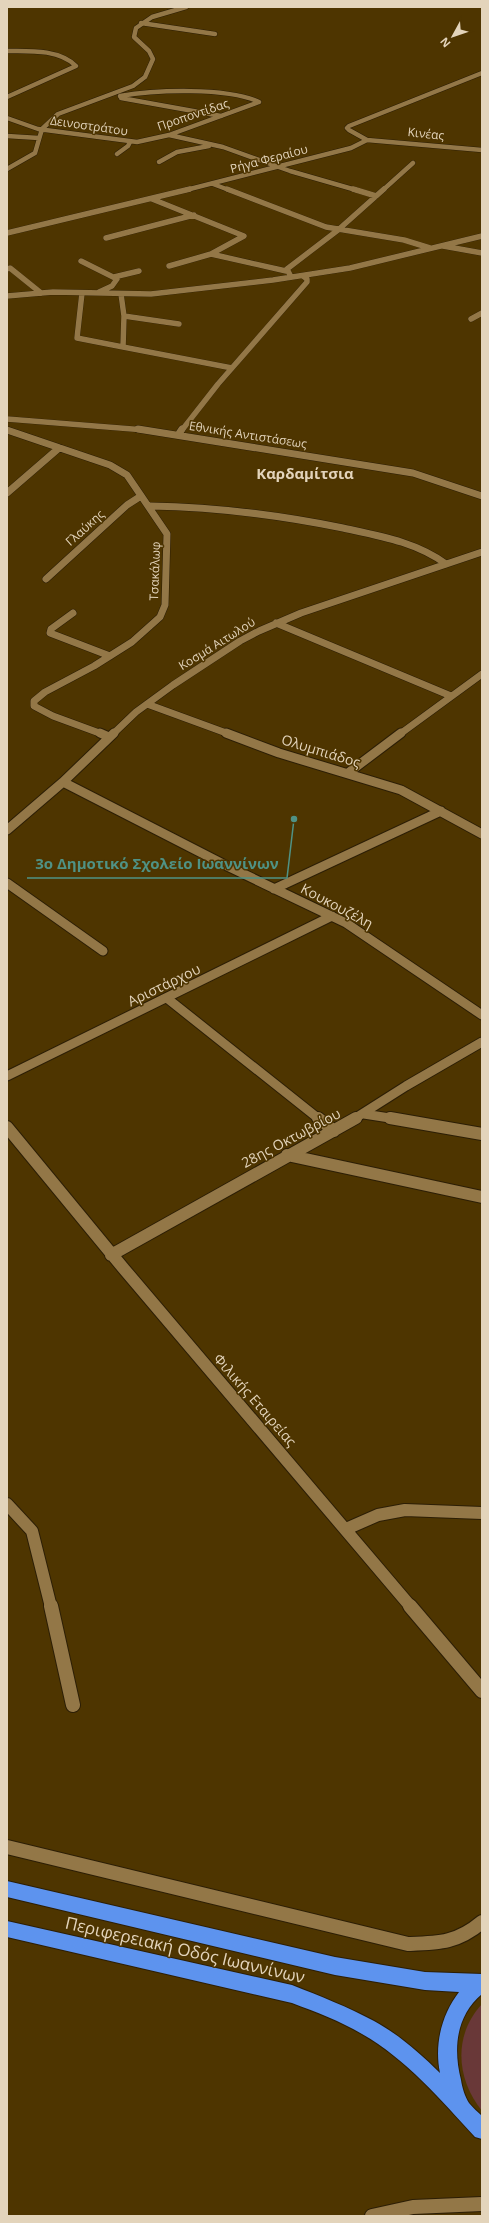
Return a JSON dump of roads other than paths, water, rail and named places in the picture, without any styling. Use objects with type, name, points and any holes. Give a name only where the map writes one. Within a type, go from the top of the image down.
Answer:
[{"type":"highway","name":"Περιφερειακή Οδός Ιωαννίνων","points":[[7,1889],[335,1966],[425,1981],[481,1983]]},
{"type":"highway","name":"Περιφερειακή Οδός Ιωαννίνων","points":[[7,1929],[292,1994],[328,2008],[369,2028],[400,2050],[462,2108],[482,2130]]},
{"type":"highway","name":"Περιφερειακή Οδός Ιωαννίνων","points":[[462,2108],[453,2089],[448,2069],[446,2049],[449,2030],[456,2012],[466,1996],[481,1983]]},
{"type":"street","points":[[7,169],[34,155],[42,130],[58,114],[137,85],[145,77],[153,59],[134,35],[141,23],[154,16],[186,7]]},
{"type":"street","points":[[141,23],[215,34]]},
{"type":"street","points":[[7,51],[62,56],[76,66],[7,97]]},
{"type":"street","points":[[368,140],[347,128],[384,110],[482,73]]},
{"type":"street","name":"Προποντίδας","points":[[116,97],[176,89],[222,94],[259,102],[169,135],[131,142]]},
{"type":"street","points":[[92,101],[116,97],[223,116]]},
{"type":"street","name":"Δεινοστράτου","points":[[7,118],[42,130],[131,142]]},
{"type":"street","points":[[169,135],[215,145],[277,167],[376,196]]},
{"type":"street","points":[[7,136],[39,138]]},
{"type":"street","name":"Κινέας","points":[[368,140],[418,143],[482,150]]},
{"type":"street","name":"Ρήγα Φεραίου","points":[[7,233],[213,184],[351,148],[368,140]]},
{"type":"street","points":[[117,154],[131,142]]},
{"type":"street","points":[[159,162],[177,152],[215,145]]},
{"type":"street","points":[[286,271],[338,230],[413,162]]},
{"type":"street","points":[[213,184],[326,227],[404,240],[430,248]]},
{"type":"street","points":[[152,199],[244,236],[211,254],[169,266]]},
{"type":"street","points":[[106,238],[194,215]]},
{"type":"street","points":[[7,296],[41,293],[161,293],[293,278],[366,265],[482,236]]},
{"type":"street","points":[[439,246],[482,252]]},
{"type":"street","points":[[211,254],[286,271],[293,278]]},
{"type":"street","points":[[81,261],[114,277],[117,281],[112,286],[96,293]]},
{"type":"street","points":[[7,269],[10,268],[41,293]]},
{"type":"street","points":[[114,277],[139,271]]},
{"type":"street","points":[[178,435],[232,368],[307,282],[307,279],[303,276]]},
{"type":"street","points":[[82,293],[77,338],[232,368]]},
{"type":"street","points":[[121,294],[124,316],[123,347]]},
{"type":"street","points":[[471,319],[482,313]]},
{"type":"street","points":[[124,316],[179,324]]},
{"type":"street","name":"Εθνικής Αντιστάσεως","points":[[7,419],[104,425],[178,435],[413,473],[482,496]]},
{"type":"street","name":"Τσακάλωφ","points":[[7,430],[122,471],[150,506],[168,536],[164,610],[148,630],[110,656],[45,692],[33,704],[45,713],[109,737]]},
{"type":"street","points":[[7,493],[59,448]]},
{"type":"street","name":"Γλαύκης","points":[[46,579],[127,505],[141,496]]},
{"type":"street","points":[[150,506],[259,514],[318,522],[413,545],[431,553],[446,564]]},
{"type":"street","name":"Κοσμά Αιτωλού","points":[[7,830],[63,782],[109,737],[147,704],[229,648],[276,623],[482,552]]},
{"type":"street","points":[[73,613],[52,629],[50,633],[110,656]]},
{"type":"street","points":[[276,623],[451,696]]},
{"type":"street","points":[[348,773],[482,674]]},
{"type":"street","name":"Ολυμπιάδος","points":[[147,704],[279,753],[401,790],[482,834]]},
{"type":"street","name":"Κουκουζέλη","points":[[63,782],[274,889],[332,916],[359,932],[482,1015]]},
{"type":"street","points":[[274,889],[441,811]]},
{"type":"street","points":[[7,883],[102,951]]},
{"type":"street","name":"Αριστάρχου","points":[[7,1076],[168,999],[332,916]]},
{"type":"street","points":[[168,999],[334,1131]]},
{"type":"street","name":"28ης Οκτωβρίου","points":[[111,1256],[287,1155],[364,1114],[406,1086],[482,1042]]},
{"type":"street","points":[[364,1114],[482,1134]]},
{"type":"street","name":"Φιλικής Εταιρείας","points":[[7,1127],[111,1256],[196,1357],[346,1529],[482,1692]]},
{"type":"street","points":[[287,1155],[482,1197]]},
{"type":"street","points":[[7,1504],[32,1531],[39,1553],[74,1705]]},
{"type":"street","points":[[346,1529],[378,1515],[405,1510],[482,1513]]},
{"type":"street","points":[[7,1847],[408,1944],[445,1943],[469,1935],[482,1922]]},
{"type":"street","points":[[372,2216],[389,2211],[432,2204],[482,2204]]},
{"type":"place","name":"3ο Δημοτικό Σχολείο Ιωαννίνων","points":[[294,819]]},
{"type":"district","name":"Καρδαμίτσια","points":[[305,474]]}]
